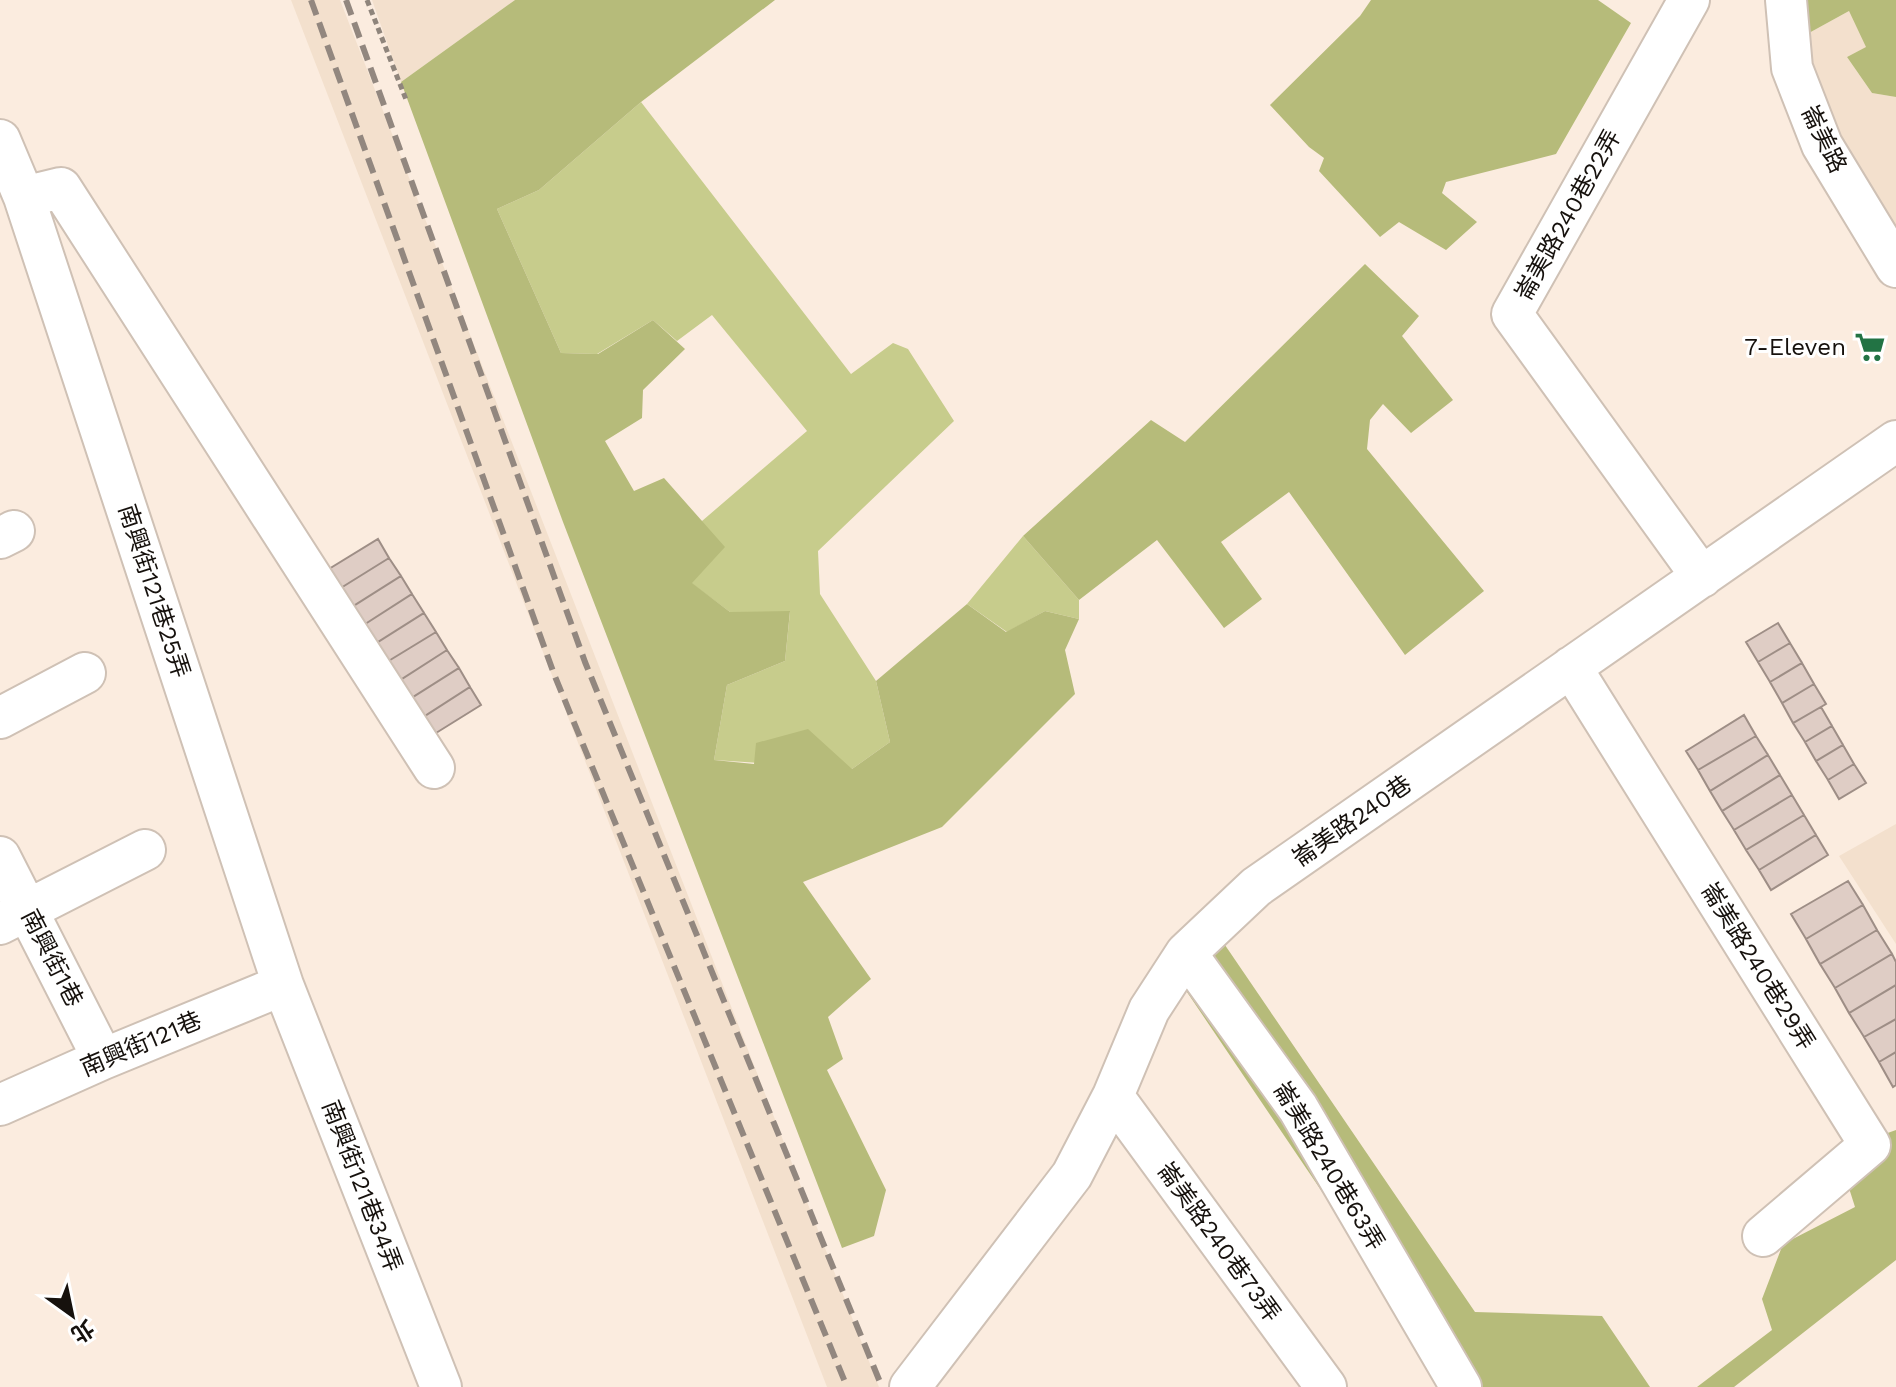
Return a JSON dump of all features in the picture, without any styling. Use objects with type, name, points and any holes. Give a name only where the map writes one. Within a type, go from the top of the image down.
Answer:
[{"type":"street","name":"崙美路240巷22弄","points":[[1689,0],[1512,314],[1702,577]]},
{"type":"street","name":"崙美路","points":[[1786,0],[1792,68],[1822,145],[1896,267]]},
{"type":"street","name":"南興街121巷25弄","points":[[0,140],[24,197],[283,985]]},
{"type":"street","points":[[24,197],[61,188],[434,768]]},
{"type":"street","name":"崙美路240巷","points":[[910,1387],[1072,1175],[1113,1096],[1149,1010],[1186,953],[1256,887],[1896,441]]},
{"type":"street","name":"崙美路240巷29弄","points":[[1571,667],[1870,1145],[1763,1236]]},
{"type":"street","points":[[0,718],[85,673]]},
{"type":"street","points":[[14,917],[145,850]]},
{"type":"street","name":"南興街1巷","points":[[0,857],[14,917],[103,1059]]},
{"type":"street","name":"崙美路240巷63弄","points":[[1186,953],[1298,1108],[1461,1387]]},
{"type":"street","name":"南興街121巷","points":[[0,1105],[283,985]]},
{"type":"street","name":"南興街121巷34弄","points":[[283,985],[441,1387]]},
{"type":"street","name":"崙美路240巷73弄","points":[[1113,1096],[1326,1387]]},
{"type":"path","points":[[367,0],[407,102]]},
{"type":"shaded area","points":[[291,0],[340,0],[879,1387],[827,1387]]},
{"type":"shaded area","points":[[372,0],[515,0],[401,82]]},
{"type":"shaded area","points":[[1849,11],[1867,47],[1847,57],[1872,93],[1896,97],[1896,280],[1778,50]]},
{"type":"shaded area","points":[[1896,824],[1896,944],[1839,856]]},
{"type":"green space","points":[[515,0],[775,0],[641,102],[539,190],[497,209],[561,353],[598,354],[653,320],[685,349],[643,390],[642,418],[605,441],[634,491],[664,478],[725,547],[692,583],[730,612],[790,611],[785,661],[727,685],[714,760],[754,764],[756,743],[808,729],[852,769],[890,742],[876,681],[967,604],[1006,632],[1045,611],[1079,619],[1065,650],[1075,694],[942,827],[803,882],[871,979],[828,1017],[843,1059],[827,1070],[886,1190],[874,1236],[842,1248],[563,522],[401,82]]},
{"type":"green space","points":[[1371,0],[1598,0],[1631,23],[1556,154],[1446,182],[1442,193],[1477,222],[1446,250],[1399,222],[1380,237],[1319,171],[1324,158],[1309,147],[1270,105],[1360,16]]},
{"type":"green space","points":[[1777,0],[1896,0],[1896,97],[1872,93],[1847,57],[1866,47],[1849,11],[1778,50]]},
{"type":"green space","points":[[641,102],[851,374],[893,343],[908,349],[954,421],[818,551],[820,594],[876,681],[890,742],[852,769],[714,760],[727,685],[785,661],[790,612],[730,612],[691,583],[702,521],[807,431],[712,315],[677,341],[653,320],[597,354],[561,353],[497,209],[539,190]]},
{"type":"green space","points":[[1365,264],[1419,316],[1402,336],[1453,400],[1411,433],[1383,404],[1370,420],[1367,449],[1484,591],[1405,655],[1289,492],[1221,542],[1262,599],[1224,628],[1157,540],[1079,600],[1023,536],[1151,420],[1185,442]]},
{"type":"green space","points":[[1023,536],[1079,600],[1079,619],[1045,611],[1007,632],[967,604]]},
{"type":"green space","points":[[1212,926],[1475,1312],[1602,1316],[1650,1387],[1454,1387],[1166,961]]},
{"type":"green space","points":[[1896,1130],[1896,1260],[1734,1387],[1697,1387],[1772,1330],[1762,1299],[1783,1244],[1855,1207],[1842,1166],[1871,1139]]},
{"type":"building","points":[[378,539],[389,558],[336,591],[324,572]]},
{"type":"building","points":[[389,558],[401,576],[347,610],[336,591]]},
{"type":"building","points":[[401,576],[412,594],[359,628],[347,610]]},
{"type":"building","points":[[412,594],[424,613],[370,647],[359,628]]},
{"type":"building","points":[[424,613],[436,632],[382,665],[370,647]]},
{"type":"building","points":[[1778,623],[1790,643],[1758,662],[1746,642]]},
{"type":"building","points":[[436,632],[447,650],[394,684],[382,665]]},
{"type":"building","points":[[1790,643],[1802,663],[1770,682],[1758,662]]},
{"type":"building","points":[[447,650],[459,668],[405,702],[394,684]]},
{"type":"building","points":[[1802,663],[1814,684],[1782,703],[1770,682]]},
{"type":"building","points":[[459,668],[470,687],[417,721],[405,702]]},
{"type":"building","points":[[1814,684],[1826,704],[1793,723],[1782,703]]},
{"type":"building","points":[[470,687],[481,705],[428,738],[417,721]]},
{"type":"building","points":[[1821,707],[1832,726],[1805,742],[1793,723]]},
{"type":"building","points":[[1744,715],[1756,736],[1698,770],[1686,751]]},
{"type":"building","points":[[1832,726],[1843,745],[1816,761],[1805,742]]},
{"type":"building","points":[[1756,736],[1768,755],[1710,791],[1698,770]]},
{"type":"building","points":[[1843,745],[1854,764],[1828,780],[1816,761]]},
{"type":"building","points":[[1768,755],[1780,775],[1722,811],[1710,791]]},
{"type":"building","points":[[1854,764],[1866,783],[1839,799],[1828,780]]},
{"type":"building","points":[[1780,775],[1792,795],[1734,830],[1722,811]]},
{"type":"building","points":[[1792,795],[1804,815],[1746,850],[1734,830]]},
{"type":"building","points":[[1804,815],[1816,835],[1759,870],[1746,850]]},
{"type":"building","points":[[1816,835],[1828,855],[1771,890],[1759,870]]},
{"type":"building","points":[[1848,881],[1863,905],[1806,939],[1791,914]]},
{"type":"building","points":[[1863,905],[1877,930],[1820,964],[1806,939]]},
{"type":"building","points":[[1877,930],[1892,954],[1835,988],[1820,964]]},
{"type":"building","points":[[1892,954],[1896,962],[1896,985],[1849,1013],[1835,988]]},
{"type":"building","points":[[1896,985],[1896,1019],[1864,1037],[1849,1013]]},
{"type":"building","points":[[1896,1019],[1896,1052],[1879,1062],[1864,1037]]},
{"type":"building","points":[[1896,1052],[1896,1085],[1893,1087],[1879,1062]]},
{"type":"railway","points":[[311,0],[554,674],[847,1387]]},
{"type":"railway","points":[[346,0],[585,662],[882,1387]]},
{"type":"place","name":"7-Eleven","points":[[1870,347]]}]
